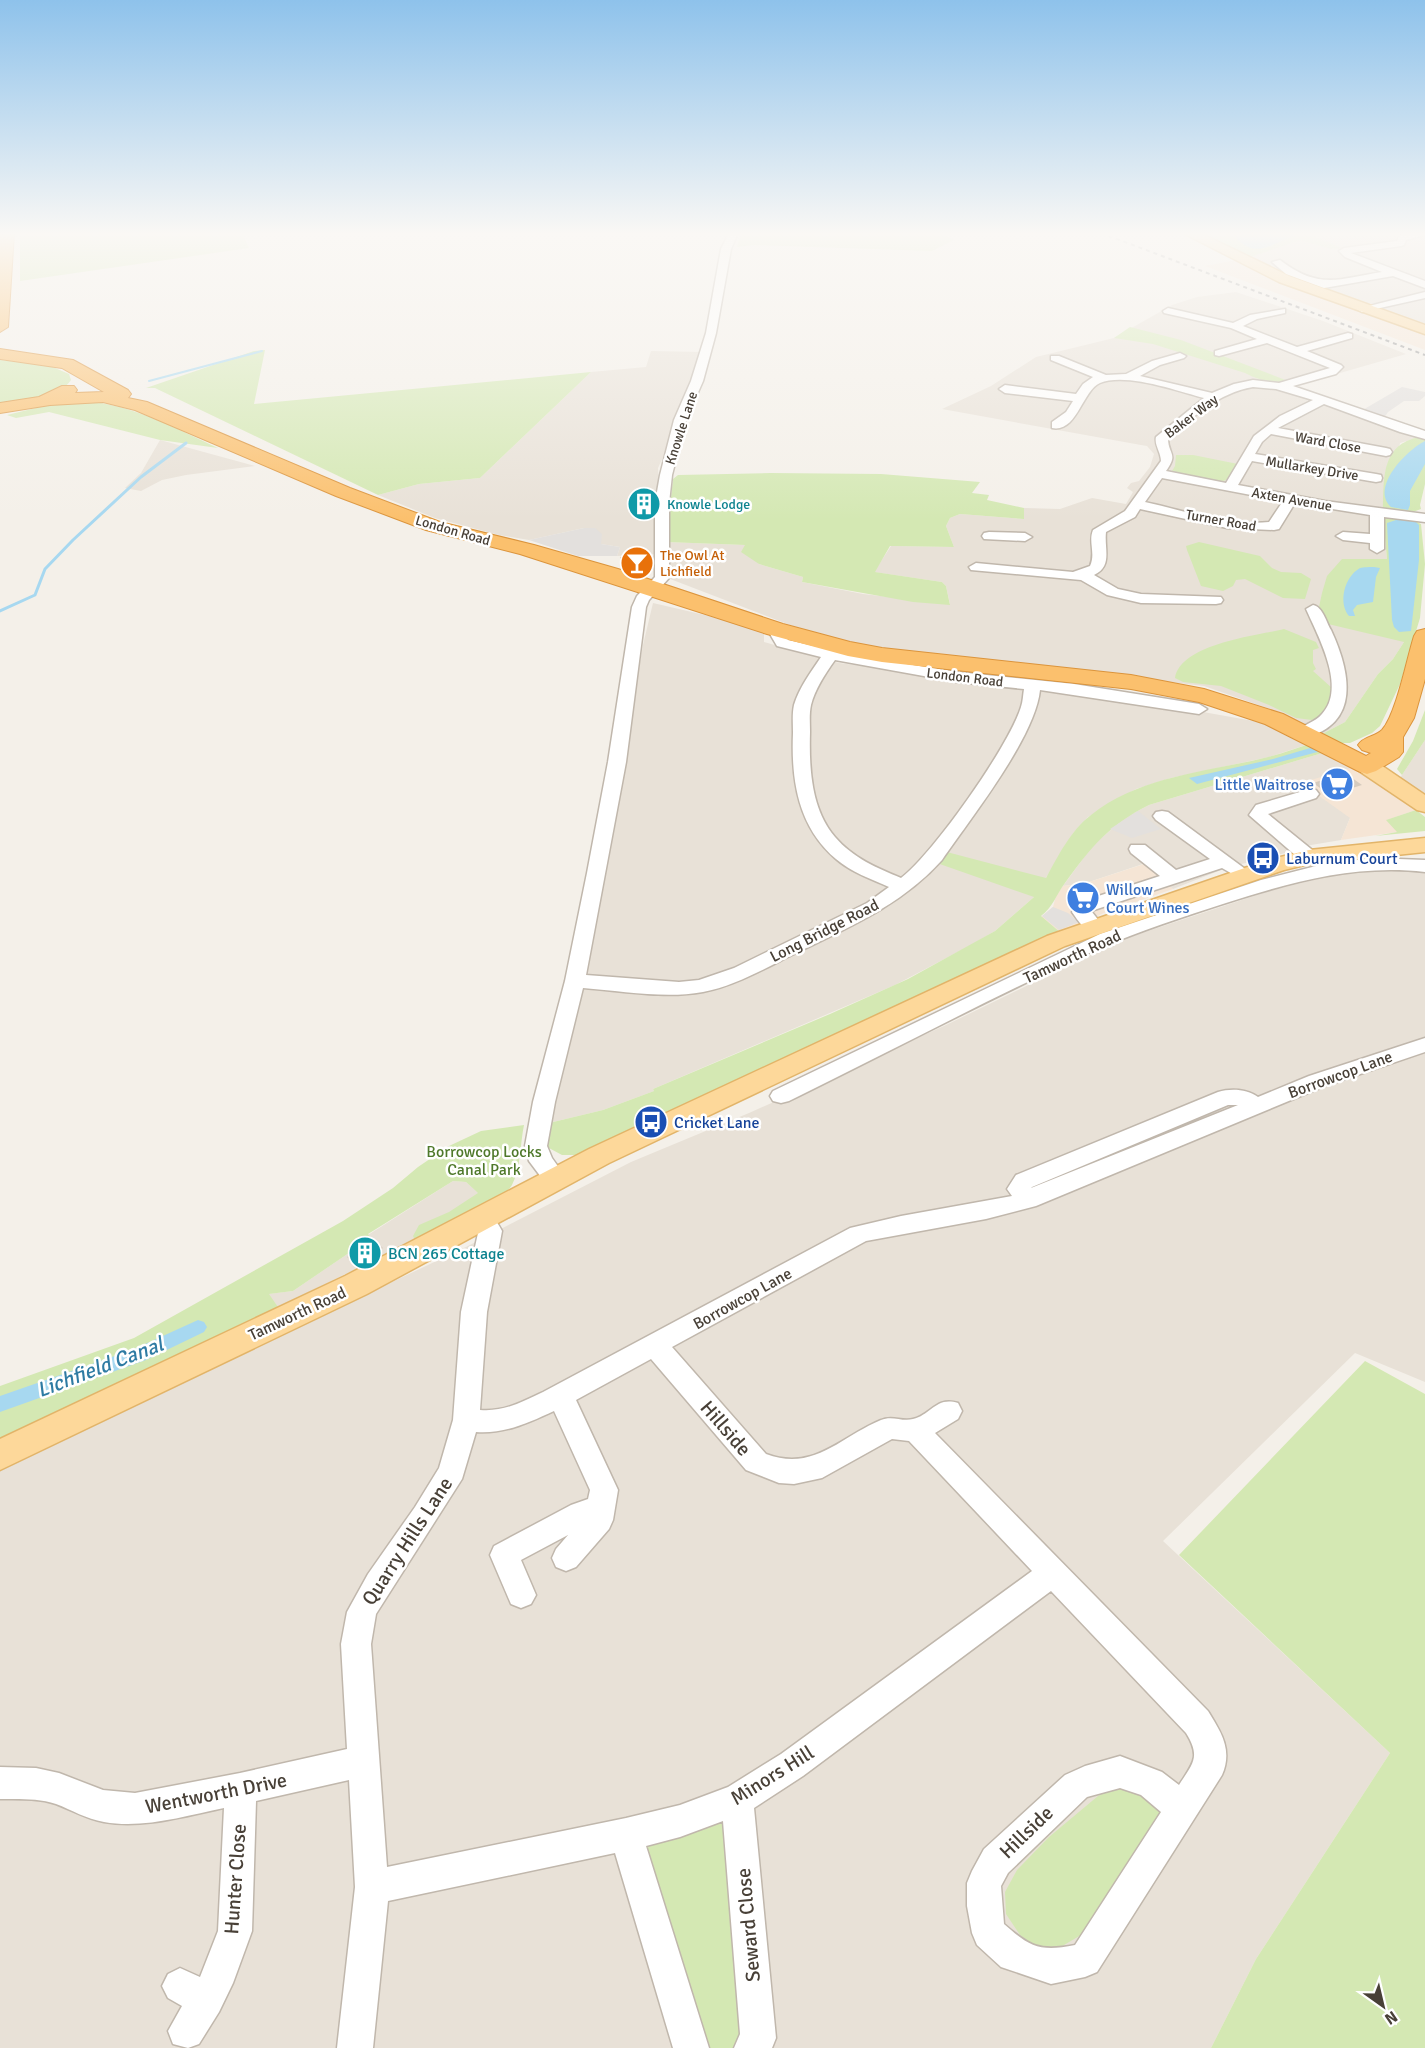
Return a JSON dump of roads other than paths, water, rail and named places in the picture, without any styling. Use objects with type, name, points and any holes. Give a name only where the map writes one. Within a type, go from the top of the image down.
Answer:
[{"type":"highway","points":[[0,344],[19,357]]},
{"type":"highway","name":"London Road","points":[[0,354],[62,362],[141,406],[343,492],[424,523],[527,549],[648,594],[688,600],[775,629],[882,656],[1131,682],[1168,696],[1233,704],[1354,752]]},
{"type":"highway","points":[[0,414],[42,402],[68,390],[75,383],[78,372]]},
{"type":"highway","name":"London Road","points":[[42,402],[103,397],[141,406]]},
{"type":"highway","points":[[0,408],[42,402]]},
{"type":"highway","points":[[1354,752],[1402,718],[1425,636]]},
{"type":"main road","name":"London Road","points":[[1354,752],[1425,805]]},
{"type":"main road","name":"Tamworth Road","points":[[0,1455],[357,1285],[599,1156],[826,1061],[1045,946],[1234,868],[1311,862],[1425,844]]},
{"type":"main road","name":"Tamworth Road","points":[[1380,850],[1425,851]]},
{"type":"street","name":"Knowle Lane","points":[[648,594],[662,578],[662,503],[672,447],[705,353],[710,329]]},
{"type":"street","points":[[1241,329],[1333,364],[1337,369],[1281,386]]},
{"type":"street","points":[[1298,350],[1343,335],[1361,341]]},
{"type":"street","points":[[1219,353],[1268,339]]},
{"type":"street","points":[[1207,348],[1232,357]]},
{"type":"street","points":[[1129,377],[1156,363],[1180,356]]},
{"type":"street","points":[[1056,358],[1104,378]]},
{"type":"street","points":[[1056,425],[1072,412],[1088,384],[1104,378],[1129,377],[1214,397]]},
{"type":"street","name":"Baker Way","points":[[1160,474],[1167,459],[1161,439],[1214,397],[1236,386],[1248,384],[1281,386],[1425,435]]},
{"type":"street","points":[[1005,389],[1078,398]]},
{"type":"street","points":[[1230,487],[1254,445],[1270,430],[1296,411],[1323,400]]},
{"type":"street","points":[[1039,422],[1075,429]]},
{"type":"street","name":"Ward Close","points":[[1270,430],[1386,452]]},
{"type":"street","name":"Mullarkey Drive","points":[[1249,457],[1376,478]]},
{"type":"street","points":[[976,567],[1073,576],[1084,575],[1096,569],[1101,558],[1098,535],[1100,530],[1125,518],[1160,474]]},
{"type":"street","name":"Axten Avenue","points":[[1160,474],[1290,500],[1419,517]]},
{"type":"street","name":"Turner Road","points":[[1137,504],[1232,523],[1265,527],[1274,526],[1290,500]]},
{"type":"street","points":[[1343,536],[1377,544],[1384,513]]},
{"type":"street","points":[[989,536],[1018,537],[1010,570]]},
{"type":"street","points":[[1084,575],[1108,590],[1127,596],[1169,601],[1216,600]]},
{"type":"street","points":[[1194,586],[1200,601]]},
{"type":"street","points":[[555,1179],[541,1161],[536,1146],[544,1102],[574,981],[648,594]]},
{"type":"street","points":[[1313,609],[1332,652],[1340,688],[1338,702],[1328,718],[1354,752]]},
{"type":"street","name":"London Road","points":[[775,629],[782,644],[830,656],[957,677],[1168,696],[1199,709]]},
{"type":"street","points":[[830,656],[811,682],[802,707],[800,771],[804,796],[816,824],[841,853],[867,870],[903,886]]},
{"type":"street","name":"Long Bridge Road","points":[[574,981],[679,988],[702,986],[741,972],[874,907],[920,873],[987,783],[1017,734],[1030,706],[1032,685]]},
{"type":"street","points":[[1310,794],[1262,809],[1258,815],[1311,862]]},
{"type":"street","points":[[1162,816],[1234,868]]},
{"type":"street","points":[[1138,849],[1173,877]]},
{"type":"street","name":"Tamworth Road","points":[[781,1096],[826,1061],[1121,933],[1247,890],[1311,862],[1425,866]]},
{"type":"street","name":"Tamworth Road","points":[[1094,926],[1082,912],[1087,906],[1173,877],[1234,868]]},
{"type":"street","name":"Borrowcop Lane","points":[[466,1420],[494,1422],[515,1417],[561,1396],[859,1234],[885,1226],[1008,1206],[1028,1200],[1349,1069],[1425,1045]]},
{"type":"street","name":"Quarry Hills Lane","points":[[355,2048],[372,1887],[356,1644],[362,1612],[378,1583],[425,1516],[452,1471],[466,1420],[474,1312],[490,1231],[481,1220]]},
{"type":"street","name":"Hillside","points":[[655,1346],[756,1462],[779,1471],[794,1472],[822,1466],[889,1428],[916,1431],[1197,1722],[1210,1743],[1211,1764],[1183,1809],[1085,1960],[1051,1967],[1012,1955],[989,1933],[984,1906],[984,1883],[996,1861],[1076,1786],[1096,1777],[1120,1772],[1151,1783],[1183,1809]]},
{"type":"street","points":[[561,1396],[604,1491],[599,1520],[566,1558]]},
{"type":"street","points":[[916,1431],[949,1411]]},
{"type":"street","points":[[521,1595],[504,1556],[581,1514],[602,1506]]},
{"type":"street","name":"Minors Hill","points":[[372,1887],[626,1834],[680,1821],[737,1800],[792,1765],[1053,1573]]},
{"type":"street","name":"Wentworth Drive","points":[[0,1783],[36,1784],[59,1789],[79,1799],[103,1806],[135,1809],[240,1789],[363,1761]]},
{"type":"street","name":"Hunter Close","points":[[186,2031],[194,1993],[221,1971],[235,1931],[239,1870],[240,1789]]},
{"type":"street","name":"Seward Close","points":[[737,1800],[758,2038],[753,2048]]},
{"type":"street","points":[[626,1834],[692,2048]]},
{"type":"water","points":[[1425,441],[1425,464],[1410,491],[1408,510],[1391,507],[1386,499],[1385,490],[1393,470],[1409,452]]},
{"type":"water","points":[[1399,519],[1415,521],[1419,525],[1419,560],[1411,631],[1399,632],[1392,620],[1387,523]]},
{"type":"water","points":[[1360,568],[1380,568],[1376,577],[1373,602],[1357,605],[1353,610],[1355,616],[1349,616],[1343,597],[1350,577]]},
{"type":"water","points":[[1317,746],[1325,750],[1197,784],[1189,778],[1273,759]]},
{"type":"waterway","points":[[149,381],[262,351]]},
{"type":"waterway","points":[[0,611],[35,595],[45,569],[73,540],[141,477],[186,443]]},
{"type":"waterway","name":"Lichfield Canal","points":[[0,1404],[139,1355],[198,1327]]},
{"type":"railway","points":[[1355,329],[1425,355]]},
{"type":"place","name":"Knowle Lodge","points":[[644,504]]},
{"type":"place","name":"The Owl At Lichfield","points":[[637,563]]},
{"type":"place","name":"Little Waitrose","points":[[1337,784]]},
{"type":"place","name":"Laburnum Court","points":[[1263,858]]},
{"type":"place","name":"Willow Court Wines","points":[[1083,898]]},
{"type":"place","name":"Cricket Lane","points":[[651,1122]]},
{"type":"place","name":"BCN 265 Cottage","points":[[365,1253]]},
{"type":"park label","name":"Borrowcop Locks Canal Park","points":[[484,1160]]}]
